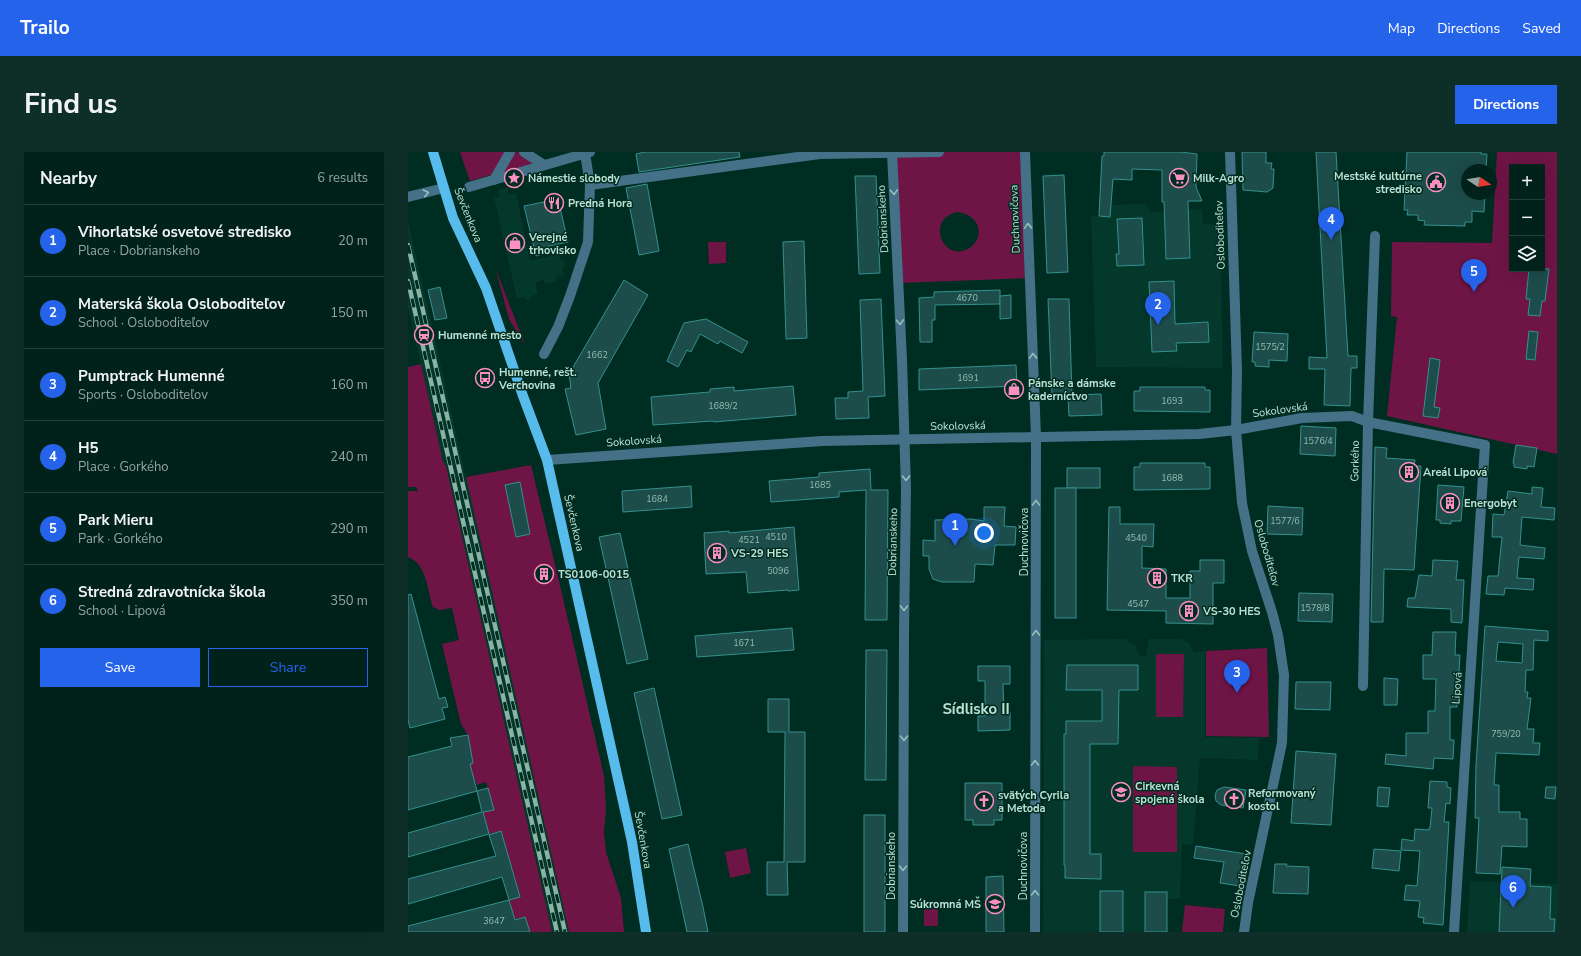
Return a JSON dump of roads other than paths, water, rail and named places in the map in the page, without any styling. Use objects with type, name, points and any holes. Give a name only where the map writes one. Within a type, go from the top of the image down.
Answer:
[{"type":"main road","name":"Ševčenkova","points":[[433,152],[453,218],[486,288],[523,396],[547,460],[631,835],[646,932]]},
{"type":"main road","name":"Ševčenkova","points":[[642,932],[643,913]]},
{"type":"street","points":[[494,180],[510,152]]},
{"type":"street","points":[[524,152],[544,165]]},
{"type":"street","points":[[590,185],[820,154],[939,152]]},
{"type":"street","name":"Duchnovičova","points":[[1024,152],[1036,436],[1035,932]]},
{"type":"street","name":"Osloboditeľov","points":[[1230,152],[1236,371],[1236,430],[1242,502],[1252,551],[1278,635],[1284,675],[1282,742],[1248,903],[1244,932]]},
{"type":"street","points":[[469,187],[544,165],[569,154],[588,153],[590,185],[588,242],[558,327],[544,354]]},
{"type":"street","name":"Dobrianskeho","points":[[892,153],[906,488],[903,932]]},
{"type":"street","points":[[408,197],[444,188]]},
{"type":"street","name":"Gorkého","points":[[1363,686],[1368,422],[1374,236]]},
{"type":"street","name":"Sokolovská","points":[[547,460],[822,441],[1199,434],[1236,430],[1302,418],[1352,416],[1368,422],[1485,445]]},
{"type":"street","name":"Lipová","points":[[1454,932],[1485,445]]},
{"type":"railway","points":[[408,245],[565,932]]},
{"type":"railway","points":[[408,281],[557,932]]},
{"type":"place","name":"Námestie slobody","points":[[514,178]]},
{"type":"place","name":"Milk-Agro","points":[[1179,178]]},
{"type":"place","name":"Mestské kultúrne stredisko","points":[[1436,182]]},
{"type":"place","name":"Predná Hora","points":[[554,203]]},
{"type":"place","name":"H5","points":[[1331,240]]},
{"type":"place","name":"Verejné trhovisko","points":[[515,243]]},
{"type":"place","name":"Park Mieru","points":[[1474,292]]},
{"type":"place","name":"Materská škola Osloboditeľov","points":[[1158,325]]},
{"type":"place","name":"Humenné mesto","points":[[424,335]]},
{"type":"place","name":"Humenné, rešt. Verchovina","points":[[485,378]]},
{"type":"place","name":"Pánske a dámske kaderníctvo","points":[[1014,389]]},
{"type":"place","name":"Areál Lipová","points":[[1409,472]]},
{"type":"place","name":"Energobyt","points":[[1450,503]]},
{"type":"place","name":"Vihorlatské osvetové stredisko","points":[[955,546]]},
{"type":"place","name":"VS-29 HES","points":[[717,553]]},
{"type":"place","name":"TS0106-0015","points":[[544,574]]},
{"type":"place","name":"TKR","points":[[1157,578]]},
{"type":"place","name":"VS-30 HES","points":[[1189,611]]},
{"type":"place","name":"Pumptrack Humenné","points":[[1237,693]]},
{"type":"place","name":"Cirkevná spojená škola","points":[[1121,792]]},
{"type":"place","name":"Reformovaný kostol","points":[[1234,799]]},
{"type":"place","name":"svätých Cyrila a Metoda","points":[[984,801]]},
{"type":"place","name":"Súkromná MŠ","points":[[995,904]]},
{"type":"place","name":"Stredná zdravotnícka škola","points":[[1513,908]]},
{"type":"district","name":"Sídlisko II","points":[[976,709]]}]
